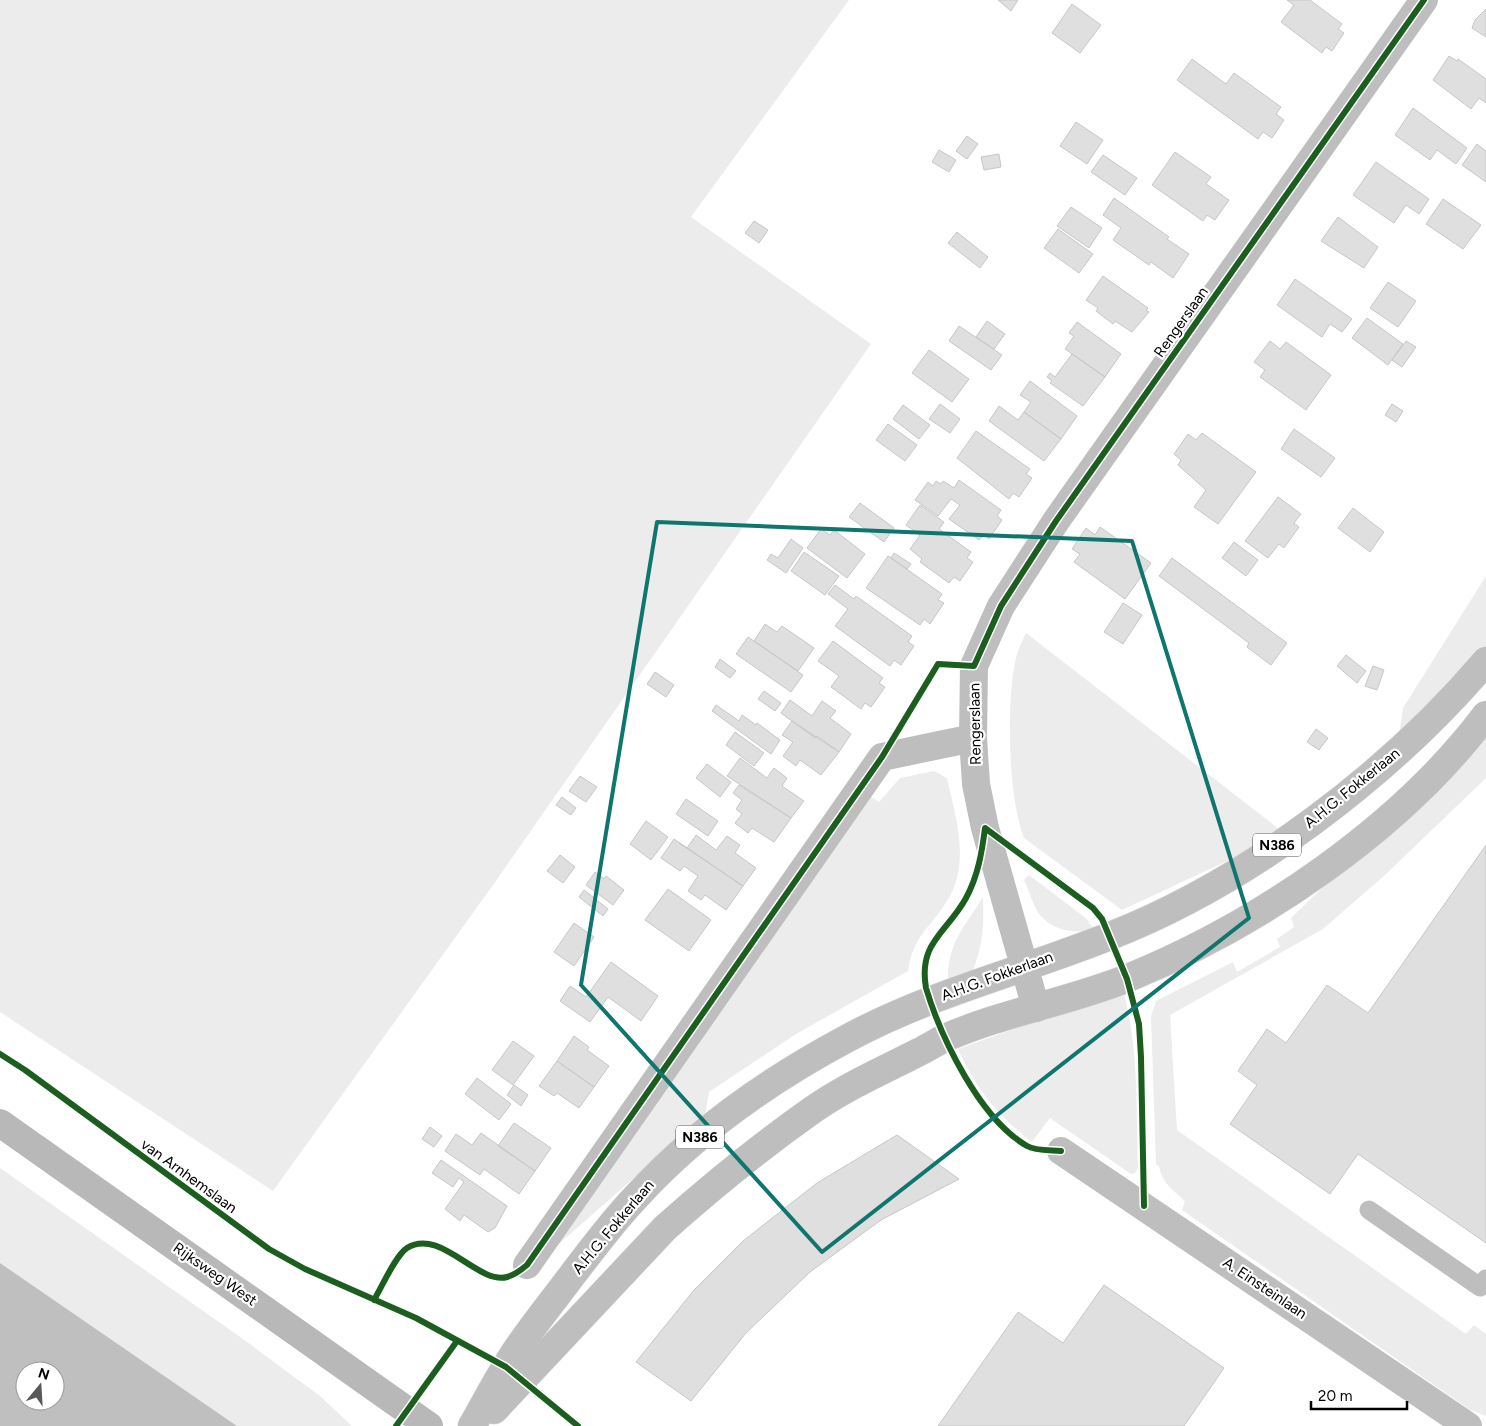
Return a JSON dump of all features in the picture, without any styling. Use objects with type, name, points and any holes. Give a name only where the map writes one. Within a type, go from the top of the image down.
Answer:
[{"type":"main road","name":"Rengerslaan","points":[[1036,1008],[1026,965],[985,828],[976,784],[973,738],[974,666],[1001,606],[1056,521],[1424,0]]},
{"type":"main road","name":"A.H.G. Fokkerlaan","points":[[472,1426],[522,1342],[586,1256],[634,1198],[690,1144],[767,1088],[851,1036],[930,1001],[1110,936],[1140,923],[1254,860],[1302,828],[1390,757],[1440,712],[1486,661]]},
{"type":"main road","points":[[480,1426],[665,1228],[692,1204],[811,1110],[864,1078],[946,1038],[1127,979],[1237,926],[1274,904],[1351,848],[1401,805],[1449,759],[1486,714]]},
{"type":"main road","points":[[527,1265],[882,757],[973,738]]},
{"type":"main road","name":"Rijksweg West","points":[[0,1123],[429,1426]]},
{"type":"main road","name":"A. Einsteinlaan","points":[[1061,1151],[1468,1426]]},
{"type":"lane","points":[[1369,1210],[1480,1287],[1486,1279]]},
{"type":"highlighted area","points":[[657,522],[1132,541],[1249,918],[822,1252],[581,985]]},
{"type":"shaded area","points":[[0,0],[849,0],[691,217],[871,344],[493,885],[273,1191],[0,1012]]},
{"type":"shaded area","points":[[1486,576],[1486,650],[1398,743],[1403,708]]},
{"type":"shaded area","points":[[1026,633],[1283,832],[1274,839],[1122,910],[1024,838],[1019,821],[1012,775],[1010,723],[1016,658]]},
{"type":"shaded area","points":[[1486,730],[1486,778],[1386,874],[1323,929],[1170,1015],[1177,1130],[1466,1334],[1474,1325],[1486,1334],[1486,1416],[1470,1410],[1182,1210],[1185,1201],[1169,1186],[1160,1172],[1159,1166],[1156,1165],[1151,1016],[1156,1001],[1233,962],[1237,972],[1280,947],[1277,939],[1294,927],[1291,918]]},
{"type":"shaded area","points":[[934,771],[947,778],[959,841],[958,872],[947,901],[918,940],[908,971],[796,1034],[709,1092],[705,1115],[534,1266],[871,797],[879,802],[900,778]]},
{"type":"shaded area","points":[[1029,875],[1087,919],[1094,930],[1080,932],[1065,930],[1051,925],[1045,920],[1035,907],[1024,880]]},
{"type":"shaded area","points":[[983,897],[982,934],[973,970],[948,980],[948,967],[958,936]]},
{"type":"shaded area","points":[[1123,990],[1132,1034],[1136,1078],[1138,1168],[1135,1173],[1131,1174],[1050,1118],[1032,1142],[998,1111],[980,1089],[958,1049]]},
{"type":"shaded area","points":[[0,1168],[243,1339],[320,1396],[352,1426],[237,1426],[0,1263]]},
{"type":"shaded area","points":[[0,1263],[237,1426],[0,1426]]},
{"type":"building","points":[[998,0],[1018,0],[1011,11]]},
{"type":"building","points":[[1287,0],[1310,0],[1342,24],[1338,29],[1344,33],[1332,51],[1326,47],[1322,53],[1281,22],[1294,5]]},
{"type":"building","points":[[1072,4],[1101,25],[1080,53],[1052,33]]},
{"type":"building","points":[[1486,9],[1486,37],[1472,28],[1475,20]]},
{"type":"building","points":[[1449,56],[1457,61],[1458,59],[1486,79],[1486,103],[1479,98],[1471,109],[1433,80]]},
{"type":"building","points":[[1192,59],[1226,84],[1234,73],[1281,107],[1276,114],[1284,120],[1272,138],[1263,132],[1258,139],[1177,80]]},
{"type":"building","points":[[1413,108],[1467,148],[1456,164],[1437,150],[1430,160],[1395,135]]},
{"type":"building","points":[[1076,122],[1103,140],[1087,164],[1060,146]]},
{"type":"building","points":[[967,136],[978,144],[967,159],[956,151]]},
{"type":"building","points":[[1477,144],[1486,151],[1486,182],[1462,165]]},
{"type":"building","points":[[939,150],[956,160],[949,172],[932,162]]},
{"type":"building","points":[[1175,152],[1211,177],[1206,184],[1229,200],[1215,220],[1207,215],[1203,221],[1152,185]]},
{"type":"building","points":[[999,154],[1001,167],[984,170],[981,157]]},
{"type":"building","points":[[1103,155],[1137,178],[1125,195],[1091,172]]},
{"type":"building","points":[[1376,162],[1429,199],[1419,214],[1406,205],[1394,223],[1353,195]]},
{"type":"building","points":[[1114,198],[1169,237],[1167,239],[1189,254],[1173,278],[1151,262],[1149,265],[1113,240],[1121,228],[1103,215]]},
{"type":"building","points":[[1443,199],[1481,225],[1463,249],[1426,224]]},
{"type":"building","points":[[1071,207],[1102,228],[1089,248],[1057,226]]},
{"type":"building","points":[[1338,217],[1378,247],[1364,268],[1321,241]]},
{"type":"building","points":[[754,221],[768,230],[759,243],[745,233]]},
{"type":"building","points":[[1058,229],[1093,254],[1079,273],[1044,248]]},
{"type":"building","points":[[957,232],[988,257],[980,268],[948,243]]},
{"type":"building","points":[[1103,276],[1148,308],[1146,310],[1149,312],[1132,332],[1115,321],[1113,324],[1096,311],[1098,308],[1086,300]]},
{"type":"building","points":[[1295,279],[1352,319],[1342,332],[1330,324],[1322,337],[1277,305]]},
{"type":"building","points":[[1388,282],[1416,301],[1398,327],[1370,308]]},
{"type":"building","points":[[1367,318],[1403,344],[1388,365],[1352,338]]},
{"type":"building","points":[[987,321],[1005,334],[994,349],[976,337]]},
{"type":"building","points":[[1077,322],[1121,354],[1105,377],[1065,349],[1074,336],[1069,333]]},
{"type":"building","points":[[959,326],[1002,355],[991,370],[949,341]]},
{"type":"building","points":[[1270,341],[1280,349],[1286,342],[1331,375],[1306,410],[1260,377],[1265,370],[1254,362]]},
{"type":"building","points":[[1406,341],[1416,347],[1402,367],[1392,360]]},
{"type":"building","points":[[929,350],[969,379],[952,402],[912,373]]},
{"type":"building","points":[[1072,354],[1105,377],[1083,406],[1050,383],[1052,381],[1047,377],[1050,373],[1055,377]]},
{"type":"building","points":[[1030,381],[1077,416],[1061,439],[1024,412],[1031,402],[1020,395]]},
{"type":"building","points":[[940,404],[960,419],[950,433],[929,419]]},
{"type":"building","points":[[1392,404],[1403,411],[1396,422],[1385,415]]},
{"type":"building","points":[[903,405],[930,425],[919,439],[893,419]]},
{"type":"building","points":[[999,406],[1018,420],[1024,412],[1061,439],[1044,461],[989,421]]},
{"type":"building","points":[[888,424],[917,445],[905,461],[876,440]]},
{"type":"building","points":[[1294,429],[1335,458],[1321,477],[1281,449]]},
{"type":"building","points":[[976,431],[1030,469],[1026,474],[1032,478],[1019,497],[1013,493],[1009,499],[957,458]]},
{"type":"building","points":[[1202,433],[1256,472],[1218,524],[1194,507],[1206,490],[1178,465],[1181,460],[1174,454],[1188,434],[1196,440]]},
{"type":"building","points":[[959,480],[1001,510],[997,516],[1002,520],[989,539],[984,535],[979,540],[949,519],[960,505],[951,499],[938,516],[915,500],[928,482],[933,486],[936,481],[941,484],[943,481],[954,488]]},
{"type":"building","points":[[1278,497],[1301,514],[1294,523],[1299,527],[1284,548],[1279,544],[1268,558],[1245,541]]},
{"type":"building","points":[[860,503],[894,528],[884,542],[849,517]]},
{"type":"building","points":[[920,505],[944,522],[939,529],[971,552],[967,558],[973,562],[960,581],[954,577],[949,583],[920,562],[922,559],[910,549],[920,535],[906,525]]},
{"type":"building","points":[[1353,508],[1384,532],[1370,552],[1338,528]]},
{"type":"building","points":[[1100,527],[1151,563],[1125,599],[1074,562],[1080,554],[1072,549],[1086,528],[1095,535]]},
{"type":"building","points":[[821,529],[830,535],[834,530],[865,554],[847,578],[807,548]]},
{"type":"building","points":[[791,539],[803,548],[786,573],[767,560],[771,554],[778,558]]},
{"type":"building","points":[[1234,542],[1258,560],[1246,576],[1222,558]]},
{"type":"building","points":[[804,552],[839,576],[825,595],[791,571]]},
{"type":"building","points":[[894,553],[911,564],[907,569],[891,558]]},
{"type":"building","points":[[888,556],[942,594],[938,600],[944,603],[930,624],[924,619],[920,625],[866,588]]},
{"type":"building","points":[[1172,558],[1287,643],[1271,665],[1247,647],[1249,643],[1159,576]]},
{"type":"building","points":[[835,585],[854,599],[856,596],[912,636],[908,642],[914,646],[901,665],[894,660],[890,666],[835,626],[848,609],[828,594]]},
{"type":"building","points":[[1123,603],[1142,615],[1123,644],[1104,632]]},
{"type":"building","points":[[765,624],[777,632],[782,626],[814,648],[798,671],[754,641]]},
{"type":"building","points":[[748,637],[803,675],[791,692],[736,654]]},
{"type":"building","points":[[833,641],[883,678],[879,683],[885,687],[871,707],[865,703],[861,709],[831,687],[839,676],[818,661]]},
{"type":"building","points":[[1346,655],[1366,671],[1357,683],[1337,666]]},
{"type":"building","points":[[720,659],[736,671],[730,678],[715,667]]},
{"type":"building","points":[[1373,666],[1384,670],[1377,690],[1365,686]]},
{"type":"building","points":[[655,672],[674,685],[666,697],[647,684]]},
{"type":"building","points":[[764,691],[781,703],[775,711],[758,699]]},
{"type":"building","points":[[790,700],[812,716],[822,701],[836,711],[830,718],[851,734],[839,752],[817,736],[815,738],[781,713]]},
{"type":"building","points":[[716,705],[739,721],[742,715],[756,725],[757,723],[780,740],[771,754],[712,711]]},
{"type":"building","points":[[792,721],[839,752],[821,775],[800,760],[796,766],[783,756],[793,742],[782,735]]},
{"type":"building","points":[[1316,729],[1328,738],[1319,750],[1307,742]]},
{"type":"building","points":[[735,732],[764,753],[754,766],[726,745]]},
{"type":"building","points":[[740,758],[767,778],[774,768],[787,778],[782,786],[804,801],[791,818],[727,776]]},
{"type":"building","points":[[707,764],[731,782],[720,797],[696,778]]},
{"type":"building","points":[[580,776],[597,787],[586,802],[569,791]]},
{"type":"building","points":[[739,785],[791,818],[774,842],[752,828],[748,833],[735,823],[742,814],[736,809],[742,800],[733,793]]},
{"type":"building","points":[[562,797],[576,808],[571,815],[556,805]]},
{"type":"building","points":[[686,799],[718,821],[708,836],[676,814]]},
{"type":"building","points":[[646,821],[668,837],[651,860],[630,844]]},
{"type":"building","points":[[696,835],[716,850],[727,836],[740,845],[735,853],[756,868],[743,886],[679,843],[687,848]]},
{"type":"building","points":[[674,839],[743,886],[726,910],[705,895],[701,900],[688,891],[698,876],[684,866],[680,871],[661,858]]},
{"type":"building","points":[[1486,845],[1486,1243],[1358,1154],[1330,1194],[1230,1124],[1257,1085],[1238,1071],[1267,1029],[1286,1043],[1327,985],[1368,1013]]},
{"type":"building","points":[[560,855],[575,867],[563,883],[547,871]]},
{"type":"building","points":[[595,872],[604,879],[606,876],[624,890],[613,905],[586,885]]},
{"type":"building","points":[[668,889],[711,920],[689,951],[645,920]]},
{"type":"building","points":[[584,890],[608,909],[603,916],[579,897]]},
{"type":"building","points":[[574,923],[594,937],[574,966],[554,952]]},
{"type":"building","points":[[611,962],[658,996],[641,1021],[608,997],[590,1022],[560,1001],[570,986],[586,997]]},
{"type":"building","points":[[574,1036],[589,1047],[587,1050],[609,1066],[594,1087],[557,1061]]},
{"type":"building","points":[[513,1041],[534,1056],[513,1085],[492,1070]]},
{"type":"building","points":[[557,1061],[594,1087],[579,1108],[557,1093],[554,1096],[539,1086]]},
{"type":"building","points":[[477,1078],[511,1104],[499,1120],[465,1094]]},
{"type":"building","points":[[514,1085],[528,1095],[521,1106],[507,1095]]},
{"type":"building","points":[[514,1123],[551,1148],[535,1171],[498,1146]]},
{"type":"building","points":[[430,1127],[442,1136],[434,1147],[422,1139]]},
{"type":"building","points":[[481,1133],[535,1171],[519,1194],[484,1169],[480,1175],[445,1151],[456,1134],[472,1145]]},
{"type":"building","points":[[897,1135],[959,1179],[881,1220],[810,1272],[746,1333],[691,1401],[636,1362],[694,1290],[743,1241],[817,1183]]},
{"type":"building","points":[[441,1160],[507,1206],[495,1228],[488,1232],[464,1215],[460,1221],[445,1209],[464,1182],[459,1178],[453,1187],[432,1173]]},
{"type":"building","points":[[1104,1285],[1224,1368],[1184,1426],[938,1426],[1018,1312],[1063,1343]]},
{"type":"cycle path","points":[[374,1300],[402,1252],[407,1248],[420,1244],[432,1245],[445,1250],[484,1273],[496,1277],[510,1276],[527,1265],[882,757],[938,664],[974,666],[1001,606],[1056,521],[1424,0]]},
{"type":"cycle path","points":[[1061,1151],[1030,1148],[1010,1134],[994,1117],[964,1076],[941,1030],[926,988],[926,959],[936,939],[958,910],[970,890],[979,864],[985,828],[1093,908],[1102,919],[1127,979],[1139,1024],[1144,1206]]},
{"type":"cycle path","name":"van Arnhemslaan","points":[[0,1054],[25,1070],[269,1249],[305,1269],[416,1318],[506,1367],[578,1426]]},
{"type":"cycle path","points":[[396,1426],[457,1341]]}]
